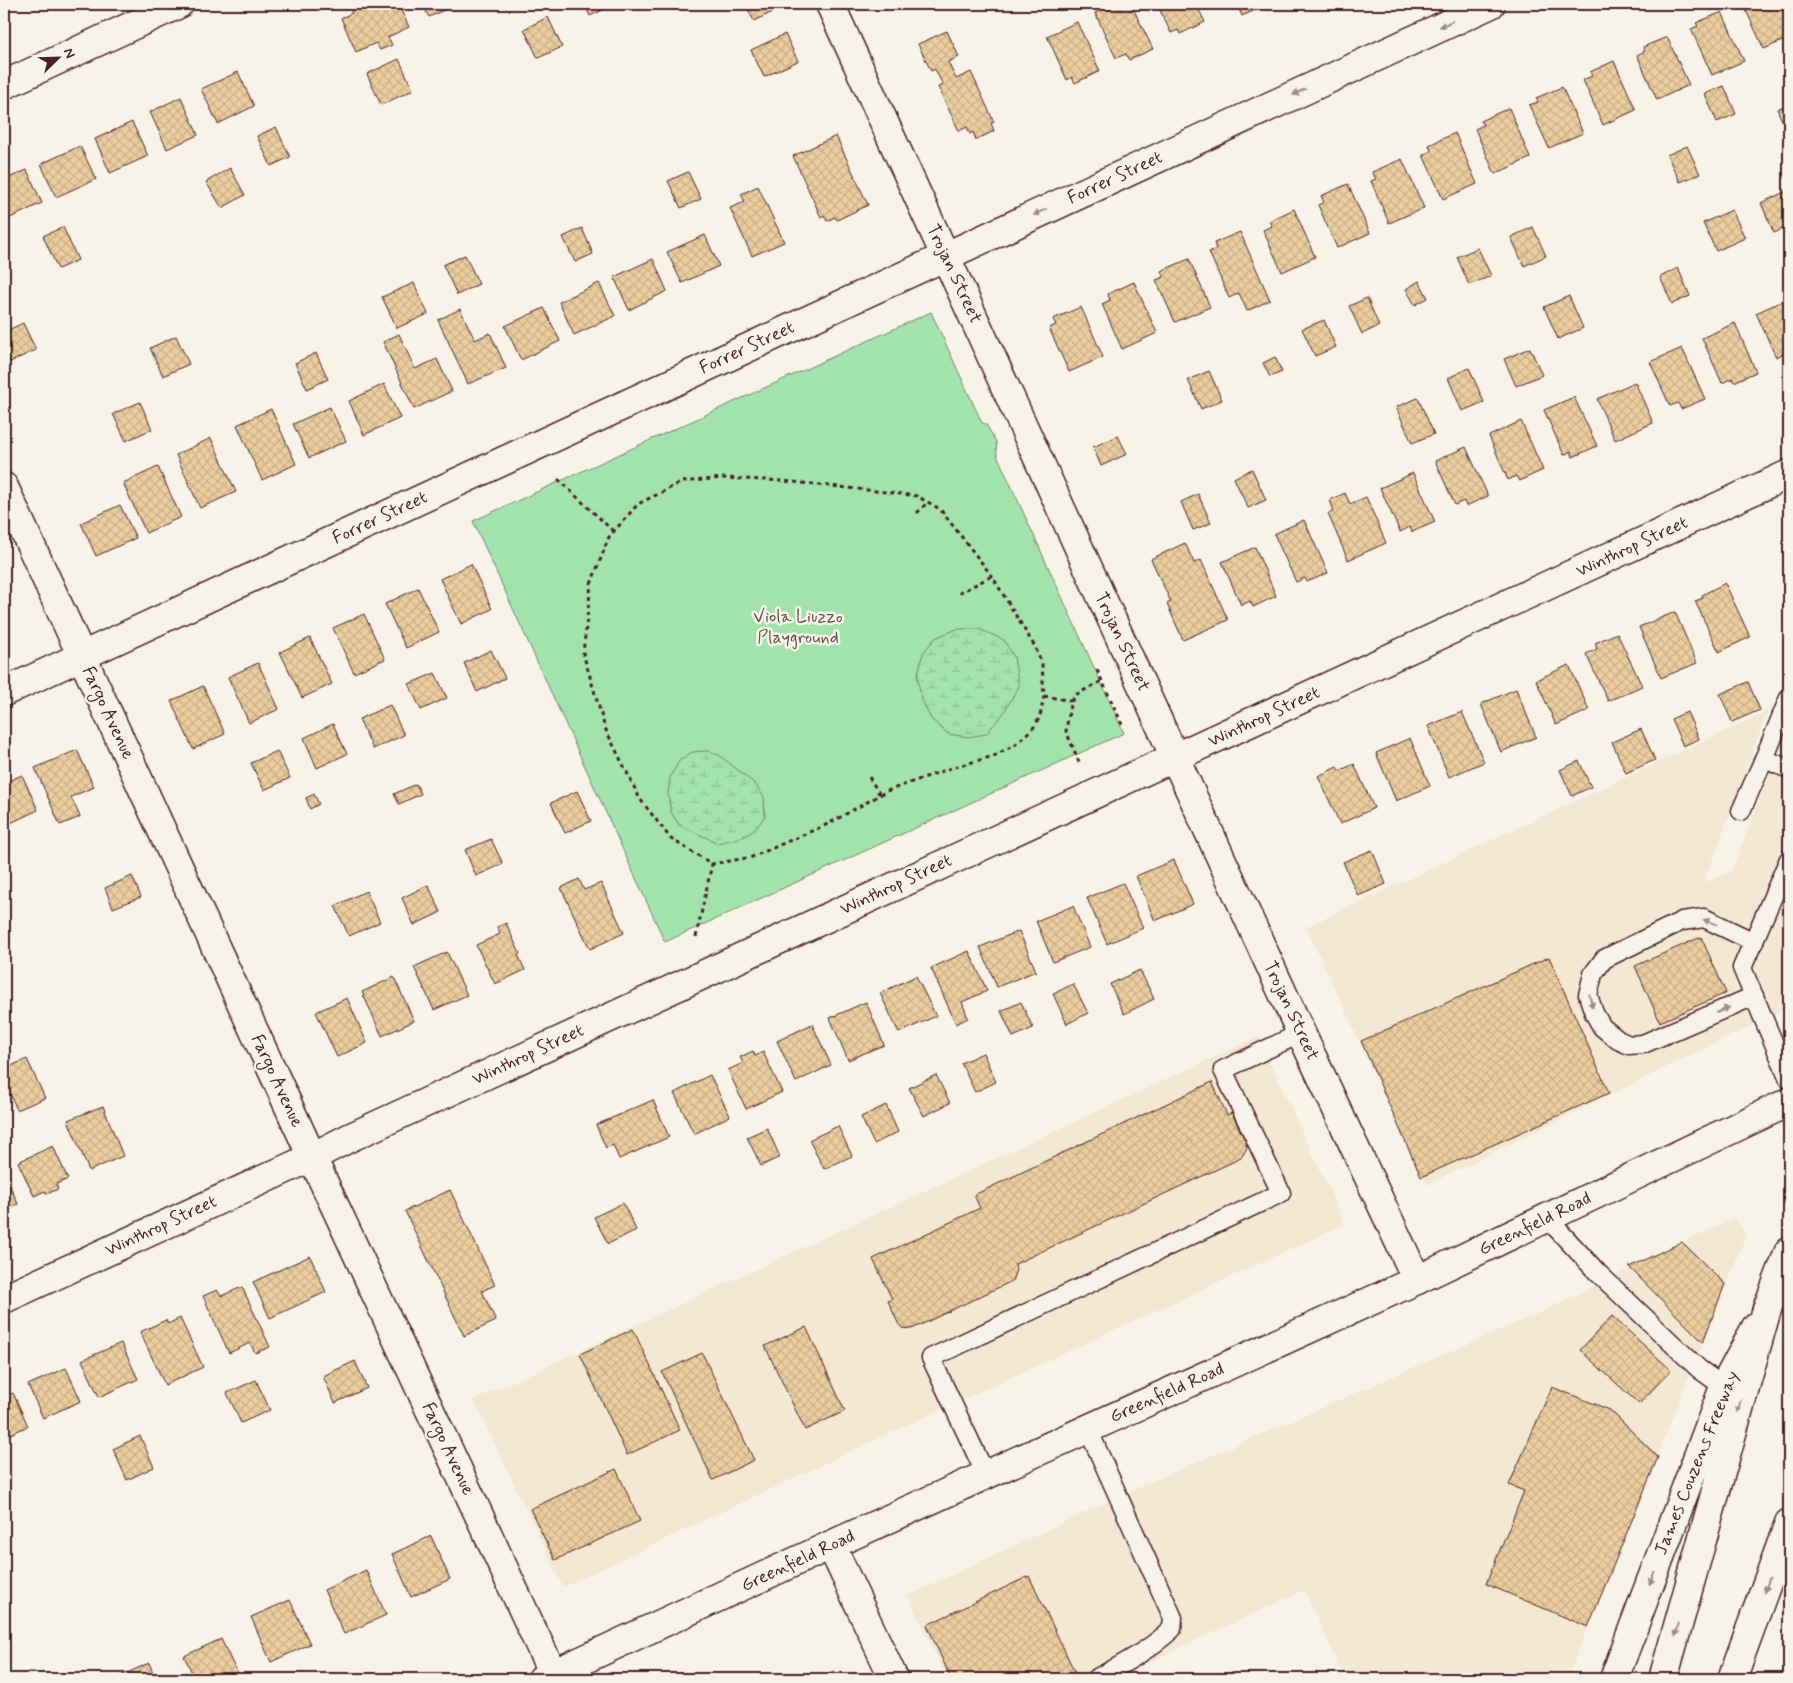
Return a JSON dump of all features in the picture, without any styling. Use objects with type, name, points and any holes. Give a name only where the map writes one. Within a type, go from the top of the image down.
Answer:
[{"type":"main road","points":[[4,85],[179,4]]},
{"type":"main road","name":"Trojan Street","points":[[830,4],[1301,1033],[1417,1280]]},
{"type":"main road","name":"Forrer Street","points":[[4,692],[1491,4]]},
{"type":"main road","name":"Winthrop Street","points":[[4,1299],[1789,474]]},
{"type":"main road","name":"Fargo Avenue","points":[[4,487],[312,1157],[548,1677]]},
{"type":"main road","name":"Greenfield Road","points":[[548,1677],[831,1545],[1417,1280],[1789,1102]]},
{"type":"main road","name":"James Couzens Freeway","points":[[1614,1679],[1724,1387],[1767,1308],[1789,1251]]},
{"type":"main road","points":[[1663,1679],[1767,1308]]},
{"type":"main road","points":[[1732,1679],[1789,1523]]},
{"type":"main road","points":[[831,1545],[894,1679]]},
{"type":"lane","points":[[1741,810],[1789,698]]},
{"type":"lane","points":[[1764,759],[1789,769]]},
{"type":"lane","points":[[1789,859],[1742,968],[1789,1079]]},
{"type":"lane","points":[[1754,942],[1704,918],[1682,921],[1604,959],[1593,974],[1588,995],[1594,1013],[1602,1027],[1618,1040],[1629,1045],[1643,1044],[1754,996]]},
{"type":"lane","points":[[986,1475],[931,1358],[1281,1193],[1223,1070],[1301,1033]]},
{"type":"lane","points":[[1547,1218],[1598,1273],[1699,1369],[1724,1387]]},
{"type":"lane","points":[[1088,1429],[1173,1618],[1172,1629],[1158,1641],[1121,1666],[1095,1679]]},
{"type":"path","points":[[723,478],[793,482],[917,496],[940,509],[992,576],[1035,647],[1042,664],[1044,696],[1040,716],[1035,726],[1016,744],[994,756],[951,768],[880,795],[828,824],[752,857],[712,864],[671,838],[640,799],[605,728],[582,653],[591,584],[609,536],[613,531],[638,504],[682,482],[723,478]]},
{"type":"path","points":[[558,479],[613,531]]},
{"type":"path","points":[[917,513],[928,502]]},
{"type":"path","points":[[959,593],[992,576]]},
{"type":"path","points":[[1079,762],[1066,731],[1072,701],[1074,695],[1102,681]]},
{"type":"path","points":[[1044,696],[1072,701]]},
{"type":"path","points":[[869,777],[880,795]]},
{"type":"path","points":[[696,936],[712,864]]},
{"type":"shaded area","points":[[1768,711],[1704,883],[1732,871],[1789,727],[1789,1007],[1427,1185],[1306,927]]},
{"type":"shaded area","points":[[1258,1037],[1345,1224],[883,1436],[563,1587],[474,1400]]},
{"type":"shaded area","points":[[1734,1218],[1746,1235],[1567,1679],[1345,1679],[1304,1590],[1113,1679],[947,1679],[908,1596],[1128,1492],[1537,1314]]},
{"type":"green space","name":"Viola Liuzzo Playground","points":[[931,312],[982,423],[986,424],[996,442],[997,455],[1124,733],[665,942],[473,521]]},
{"type":"green space","points":[[957,629],[979,629],[1004,640],[1014,657],[1019,686],[1003,714],[986,734],[968,737],[948,734],[931,719],[922,700],[917,678],[923,653],[935,638]]},
{"type":"green space","points":[[706,751],[719,755],[755,784],[764,797],[765,816],[755,830],[743,837],[718,843],[679,825],[671,812],[668,794],[670,777],[680,760],[692,752]]},
{"type":"building","points":[[354,4],[398,4],[409,27],[388,37],[392,45],[380,50],[376,43],[356,52],[341,18],[352,13],[349,6]]},
{"type":"building","points":[[422,4],[457,4],[429,17]]},
{"type":"building","points":[[585,4],[608,4],[609,7],[590,16]]},
{"type":"building","points":[[639,4],[652,4],[641,9]]},
{"type":"building","points":[[745,4],[782,4],[783,7],[754,21]]},
{"type":"building","points":[[1114,4],[1131,4],[1153,49],[1129,60],[1126,54],[1116,58],[1095,13]]},
{"type":"building","points":[[1157,4],[1196,4],[1205,22],[1180,34],[1178,30],[1171,33]]},
{"type":"building","points":[[1233,4],[1260,4],[1262,7],[1242,16],[1238,7],[1235,9]]},
{"type":"building","points":[[1748,4],[1783,4],[1789,17],[1789,38],[1764,49],[1744,6]]},
{"type":"building","points":[[1722,12],[1744,61],[1712,75],[1691,29],[1698,26],[1696,23]]},
{"type":"building","points":[[548,17],[562,47],[538,58],[524,29]]},
{"type":"building","points":[[1077,22],[1100,71],[1075,83],[1072,77],[1067,80],[1047,36]]},
{"type":"building","points":[[947,31],[959,57],[948,62],[956,79],[971,72],[994,122],[991,123],[994,131],[976,140],[973,132],[970,134],[967,127],[959,131],[938,87],[943,85],[935,69],[931,71],[918,44]]},
{"type":"building","points":[[785,34],[798,61],[764,77],[751,50]]},
{"type":"building","points":[[1667,37],[1689,85],[1657,100],[1637,55],[1645,51],[1643,47]]},
{"type":"building","points":[[399,59],[413,90],[381,105],[367,74]]},
{"type":"building","points":[[1614,61],[1636,110],[1603,125],[1583,80],[1592,76],[1590,72]]},
{"type":"building","points":[[238,72],[254,106],[218,124],[201,89]]},
{"type":"building","points":[[1724,86],[1736,114],[1717,122],[1705,94]]},
{"type":"building","points":[[1562,87],[1583,133],[1549,148],[1529,105],[1538,102],[1536,98]]},
{"type":"building","points":[[181,97],[198,135],[167,149],[150,112]]},
{"type":"building","points":[[1789,104],[1789,136],[1777,109]]},
{"type":"building","points":[[1509,108],[1530,158],[1495,174],[1475,129],[1483,125],[1480,121]]},
{"type":"building","points":[[132,122],[148,156],[110,173],[95,139]]},
{"type":"building","points":[[276,127],[290,157],[271,166],[257,136]]},
{"type":"building","points":[[1455,133],[1477,184],[1443,199],[1423,155],[1431,151],[1429,145]]},
{"type":"building","points":[[836,136],[868,205],[837,220],[835,217],[827,221],[824,215],[821,217],[793,156]]},
{"type":"building","points":[[80,146],[96,179],[56,197],[41,164]]},
{"type":"building","points":[[1687,146],[1700,174],[1680,182],[1667,155]]},
{"type":"building","points":[[1402,159],[1424,208],[1389,223],[1371,181],[1376,179],[1372,172]]},
{"type":"building","points":[[230,168],[245,195],[222,208],[206,182]]},
{"type":"building","points":[[27,170],[42,203],[4,221],[4,180]]},
{"type":"building","points":[[688,172],[701,199],[681,208],[668,181]]},
{"type":"building","points":[[1348,184],[1370,233],[1337,248],[1318,205],[1324,202],[1321,196]]},
{"type":"building","points":[[758,186],[784,242],[752,256],[730,208],[745,202],[741,194]]},
{"type":"building","points":[[1789,190],[1789,226],[1774,233],[1761,203]]},
{"type":"building","points":[[1294,209],[1315,257],[1282,272],[1263,230],[1272,226],[1269,221]]},
{"type":"building","points":[[1732,210],[1745,238],[1716,251],[1703,223]]},
{"type":"building","points":[[63,227],[78,260],[58,269],[43,236]]},
{"type":"building","points":[[1533,227],[1546,256],[1524,266],[1511,237]]},
{"type":"building","points":[[582,228],[593,254],[575,262],[563,237]]},
{"type":"building","points":[[1240,232],[1270,300],[1247,311],[1239,293],[1229,298],[1209,252],[1216,249],[1214,243]]},
{"type":"building","points":[[705,235],[719,266],[682,283],[667,252]]},
{"type":"building","points":[[1478,248],[1491,276],[1469,285],[1457,257]]},
{"type":"building","points":[[465,255],[479,284],[457,295],[443,265]]},
{"type":"building","points":[[653,259],[667,291],[629,310],[614,277]]},
{"type":"building","points":[[1189,259],[1210,307],[1175,322],[1156,280],[1164,277],[1161,271]]},
{"type":"building","points":[[1678,268],[1690,296],[1672,304],[1660,277]]},
{"type":"building","points":[[1419,281],[1428,298],[1415,305],[1406,289]]},
{"type":"building","points":[[1134,282],[1157,333],[1122,349],[1102,304],[1110,300],[1108,294]]},
{"type":"building","points":[[414,283],[428,314],[397,328],[382,297]]},
{"type":"building","points":[[599,283],[615,316],[574,335],[559,302]]},
{"type":"building","points":[[1569,296],[1583,328],[1558,339],[1544,307]]},
{"type":"building","points":[[1367,298],[1379,326],[1362,334],[1349,306]]},
{"type":"building","points":[[1789,298],[1789,357],[1787,358],[1785,353],[1776,357],[1756,313]]},
{"type":"building","points":[[1081,307],[1103,357],[1069,372],[1049,328],[1056,325],[1053,319]]},
{"type":"building","points":[[544,308],[560,341],[521,360],[505,326]]},
{"type":"building","points":[[460,309],[475,340],[490,333],[506,368],[468,384],[438,320]]},
{"type":"building","points":[[1324,320],[1336,347],[1315,356],[1302,329]]},
{"type":"building","points":[[23,323],[36,350],[8,363],[4,354],[4,332]]},
{"type":"building","points":[[1735,323],[1756,372],[1734,382],[1732,378],[1722,383],[1702,338]]},
{"type":"building","points":[[399,334],[415,369],[437,359],[452,391],[414,409],[383,342]]},
{"type":"building","points":[[176,336],[189,364],[163,376],[150,348]]},
{"type":"building","points":[[1530,348],[1542,375],[1516,386],[1504,359]]},
{"type":"building","points":[[1682,348],[1705,399],[1681,409],[1678,403],[1670,406],[1650,362]]},
{"type":"building","points":[[316,353],[328,379],[307,389],[295,363]]},
{"type":"building","points":[[1275,357],[1282,372],[1270,377],[1263,363]]},
{"type":"building","points":[[1469,368],[1484,402],[1462,411],[1448,378]]},
{"type":"building","points":[[1209,371],[1222,400],[1201,409],[1188,380]]},
{"type":"building","points":[[1635,382],[1653,423],[1615,440],[1597,399]]},
{"type":"building","points":[[384,384],[400,418],[364,435],[349,401]]},
{"type":"building","points":[[1574,397],[1597,446],[1573,457],[1571,451],[1564,455],[1544,410]]},
{"type":"building","points":[[1418,398],[1434,434],[1412,443],[1396,407]]},
{"type":"building","points":[[140,402],[152,429],[126,441],[113,414]]},
{"type":"building","points":[[330,407],[346,441],[309,458],[293,424]]},
{"type":"building","points":[[271,409],[296,464],[262,480],[237,425]]},
{"type":"building","points":[[1521,421],[1543,470],[1519,481],[1516,476],[1508,480],[1489,436]]},
{"type":"building","points":[[1118,436],[1127,454],[1101,466],[1093,447]]},
{"type":"building","points":[[211,438],[236,492],[200,508],[176,455]]},
{"type":"building","points":[[1466,447],[1488,496],[1466,506],[1464,501],[1455,505],[1435,461]]},
{"type":"building","points":[[158,467],[181,517],[146,533],[123,483]]},
{"type":"building","points":[[1252,469],[1266,500],[1248,508],[1234,478]]},
{"type":"building","points":[[1413,473],[1435,522],[1412,532],[1410,527],[1400,532],[1380,488]]},
{"type":"building","points":[[1345,493],[1350,504],[1366,497],[1386,543],[1348,560],[1328,514],[1334,511],[1330,500]]},
{"type":"building","points":[[1198,494],[1211,523],[1193,530],[1181,502]]},
{"type":"building","points":[[120,505],[136,538],[96,556],[81,523]]},
{"type":"building","points":[[1304,520],[1328,573],[1307,582],[1305,578],[1296,582],[1274,534]]},
{"type":"building","points":[[1185,543],[1194,563],[1201,560],[1228,620],[1183,640],[1167,604],[1171,602],[1151,559]]},
{"type":"building","points":[[1255,547],[1276,596],[1253,607],[1250,601],[1241,605],[1222,562]]},
{"type":"building","points":[[471,564],[492,609],[461,624],[440,579]]},
{"type":"building","points":[[1725,583],[1750,637],[1719,652],[1695,601],[1703,598],[1702,595]]},
{"type":"building","points":[[418,588],[439,632],[406,648],[385,604]]},
{"type":"building","points":[[1675,612],[1697,663],[1661,678],[1639,627]]},
{"type":"building","points":[[364,614],[385,659],[354,673],[333,628]]},
{"type":"building","points":[[1617,633],[1642,686],[1608,701],[1586,654],[1597,649],[1595,643]]},
{"type":"building","points":[[310,638],[332,684],[302,698],[280,652]]},
{"type":"building","points":[[491,650],[505,678],[477,692],[464,663]]},
{"type":"building","points":[[258,663],[279,709],[249,723],[228,677]]},
{"type":"building","points":[[1569,665],[1589,710],[1556,725],[1536,680]]},
{"type":"building","points":[[435,673],[447,698],[421,710],[409,684]]},
{"type":"building","points":[[1748,682],[1760,710],[1732,722],[1720,694]]},
{"type":"building","points":[[203,686],[225,734],[193,749],[171,701]]},
{"type":"building","points":[[1516,689],[1536,737],[1501,752],[1481,704]]},
{"type":"building","points":[[390,705],[404,735],[373,749],[359,719]]},
{"type":"building","points":[[1462,712],[1484,762],[1449,777],[1428,726]]},
{"type":"building","points":[[1687,712],[1699,739],[1683,746],[1671,719]]},
{"type":"building","points":[[333,724],[347,754],[317,768],[304,738]]},
{"type":"building","points":[[1641,729],[1655,760],[1626,773],[1612,742]]},
{"type":"building","points":[[1410,738],[1430,786],[1396,801],[1376,753]]},
{"type":"building","points":[[77,750],[94,787],[71,797],[80,817],[60,825],[35,768]]},
{"type":"building","points":[[277,751],[290,778],[264,790],[251,763]]},
{"type":"building","points":[[1579,761],[1591,787],[1572,796],[1560,770]]},
{"type":"building","points":[[1354,764],[1374,808],[1340,824],[1318,776],[1337,767],[1339,771]]},
{"type":"building","points":[[22,775],[38,810],[4,826],[4,783]]},
{"type":"building","points":[[416,784],[421,794],[399,804],[394,794]]},
{"type":"building","points":[[577,791],[591,821],[565,833],[551,803]]},
{"type":"building","points":[[314,794],[319,804],[310,809],[306,798]]},
{"type":"building","points":[[491,839],[503,864],[476,876],[465,850]]},
{"type":"building","points":[[1372,850],[1386,884],[1358,896],[1343,862]]},
{"type":"building","points":[[1174,860],[1193,904],[1155,921],[1136,876]]},
{"type":"building","points":[[132,876],[141,897],[113,908],[105,888]]},
{"type":"building","points":[[579,879],[584,890],[601,883],[624,933],[590,949],[561,888]]},
{"type":"building","points":[[1123,883],[1143,928],[1107,944],[1087,898]]},
{"type":"building","points":[[428,885],[441,912],[414,925],[402,898]]},
{"type":"building","points":[[366,891],[380,922],[349,936],[335,906]]},
{"type":"building","points":[[1073,906],[1090,947],[1053,962],[1036,921]]},
{"type":"building","points":[[506,923],[525,970],[495,984],[476,945],[500,934],[497,927]]},
{"type":"building","points":[[1019,931],[1036,971],[997,987],[980,947]]},
{"type":"building","points":[[1701,937],[1726,993],[1660,1022],[1635,966]]},
{"type":"building","points":[[969,951],[987,991],[962,1002],[968,1018],[956,1024],[931,968]]},
{"type":"building","points":[[447,952],[467,995],[434,1010],[414,967]]},
{"type":"building","points":[[1549,957],[1609,1093],[1421,1177],[1361,1041]]},
{"type":"building","points":[[1140,970],[1154,999],[1124,1014],[1110,984]]},
{"type":"building","points":[[916,976],[936,1016],[899,1033],[880,993]]},
{"type":"building","points":[[394,977],[414,1021],[382,1036],[362,992]]},
{"type":"building","points":[[1073,984],[1088,1013],[1067,1024],[1053,994]]},
{"type":"building","points":[[347,998],[367,1043],[337,1057],[316,1012]]},
{"type":"building","points":[[866,1002],[884,1045],[848,1060],[830,1018]]},
{"type":"building","points":[[1021,1002],[1033,1028],[1013,1037],[1001,1011]]},
{"type":"building","points":[[812,1024],[831,1065],[796,1082],[777,1041]]},
{"type":"building","points":[[753,1051],[755,1056],[763,1052],[782,1092],[746,1109],[728,1070],[743,1063],[740,1057]]},
{"type":"building","points":[[983,1053],[996,1082],[975,1092],[961,1063]]},
{"type":"building","points":[[27,1059],[45,1098],[17,1110],[4,1079],[4,1069]]},
{"type":"building","points":[[710,1075],[730,1116],[694,1134],[674,1093]]},
{"type":"building","points":[[936,1075],[950,1103],[924,1116],[909,1088]]},
{"type":"building","points":[[1212,1082],[1227,1115],[1232,1113],[1246,1142],[1247,1148],[1241,1158],[1015,1264],[1016,1270],[1012,1281],[912,1329],[902,1328],[898,1323],[888,1301],[892,1299],[873,1259],[980,1208],[974,1195]]},
{"type":"building","points":[[653,1100],[669,1137],[619,1159],[613,1145],[606,1148],[596,1125]]},
{"type":"building","points":[[886,1105],[898,1132],[874,1144],[861,1117]]},
{"type":"building","points":[[103,1106],[123,1156],[89,1171],[68,1120]]},
{"type":"building","points":[[838,1126],[852,1156],[824,1169],[809,1140]]},
{"type":"building","points":[[767,1128],[780,1157],[761,1166],[747,1137]]},
{"type":"building","points":[[53,1146],[68,1179],[56,1184],[58,1189],[47,1194],[45,1191],[34,1196],[18,1162]]},
{"type":"building","points":[[4,1172],[18,1204],[4,1210]]},
{"type":"building","points":[[450,1190],[495,1285],[482,1291],[496,1321],[464,1336],[405,1211]]},
{"type":"building","points":[[623,1203],[636,1230],[608,1244],[594,1217]]},
{"type":"building","points":[[1682,1242],[1725,1284],[1703,1342],[1629,1267]]},
{"type":"building","points":[[310,1256],[326,1292],[270,1318],[253,1282]]},
{"type":"building","points":[[242,1287],[270,1347],[255,1353],[250,1343],[229,1353],[203,1296],[217,1290],[221,1296]]},
{"type":"building","points":[[1612,1316],[1671,1370],[1639,1404],[1580,1350]]},
{"type":"building","points":[[180,1318],[203,1367],[165,1385],[140,1332],[166,1320],[168,1324]]},
{"type":"building","points":[[806,1327],[845,1411],[805,1430],[765,1346]]},
{"type":"building","points":[[633,1329],[680,1430],[627,1455],[580,1354]]},
{"type":"building","points":[[121,1343],[138,1379],[99,1397],[82,1360]]},
{"type":"building","points":[[702,1353],[754,1460],[713,1480],[662,1372]]},
{"type":"building","points":[[355,1361],[367,1388],[335,1403],[323,1376]]},
{"type":"building","points":[[66,1368],[81,1401],[43,1418],[28,1385]]},
{"type":"building","points":[[256,1380],[270,1410],[241,1423],[227,1393]]},
{"type":"building","points":[[1552,1387],[1610,1410],[1658,1457],[1588,1627],[1486,1584],[1524,1491],[1509,1485]]},
{"type":"building","points":[[13,1393],[28,1426],[4,1437],[4,1397]]},
{"type":"building","points":[[140,1436],[154,1467],[127,1480],[113,1449]]},
{"type":"building","points":[[616,1469],[640,1521],[555,1560],[530,1509]]},
{"type":"building","points":[[431,1536],[450,1579],[411,1597],[392,1554]]},
{"type":"building","points":[[366,1570],[386,1615],[344,1634],[324,1590]]},
{"type":"building","points":[[1029,1576],[1078,1679],[951,1679],[927,1625]]},
{"type":"building","points":[[290,1600],[310,1644],[271,1662],[251,1617]]},
{"type":"building","points":[[221,1639],[240,1679],[195,1679],[184,1656]]},
{"type":"building","points":[[149,1663],[156,1679],[114,1679]]},
{"type":"building","points":[[834,1671],[837,1679],[815,1679]]}]
